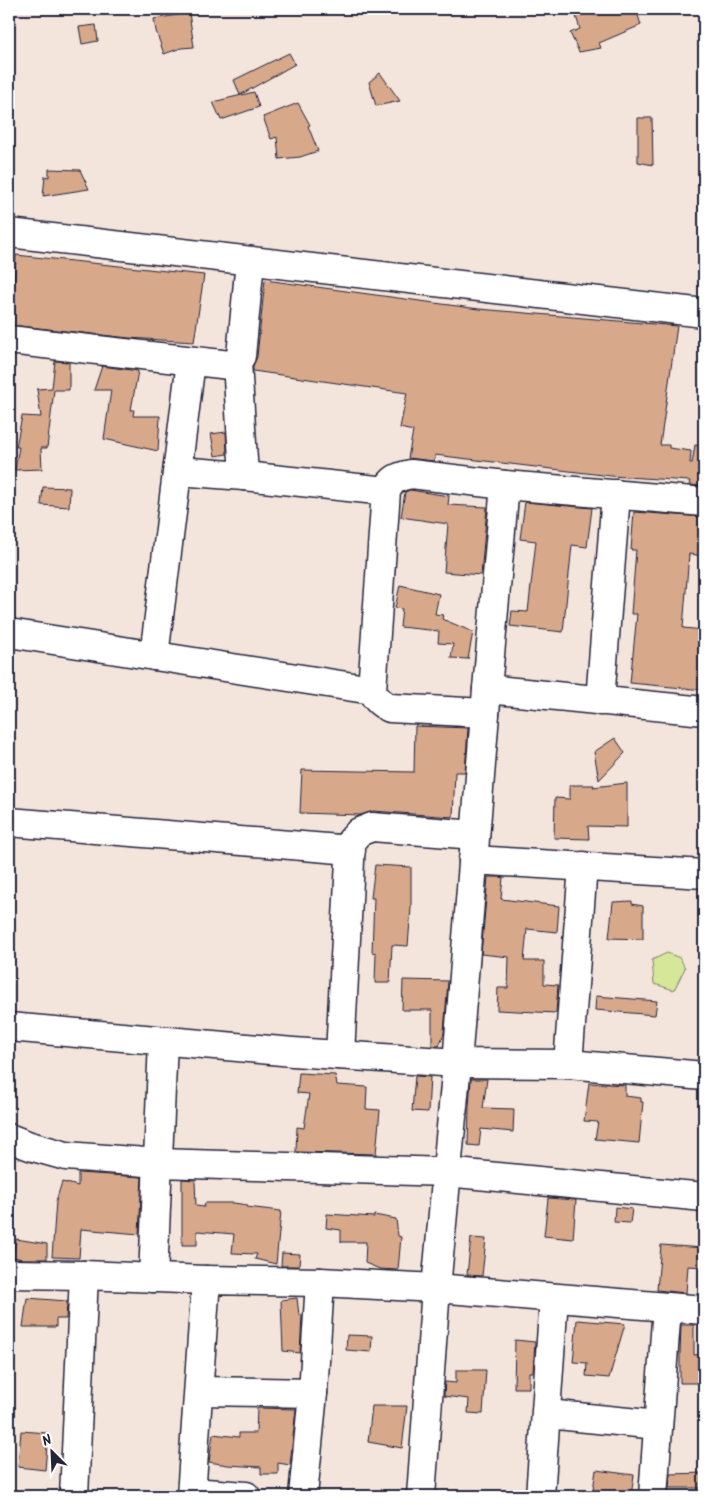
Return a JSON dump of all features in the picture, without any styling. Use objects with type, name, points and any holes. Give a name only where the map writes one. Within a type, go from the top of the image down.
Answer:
[{"type":"street","points":[[9,233],[704,313]]},
{"type":"street","points":[[9,340],[230,365],[237,362],[241,356],[250,261]]},
{"type":"street","points":[[154,656],[191,361]]},
{"type":"street","points":[[237,362],[244,476]]},
{"type":"street","points":[[178,471],[386,491]]},
{"type":"street","points":[[704,502],[505,485],[411,474],[398,477],[390,483],[386,491],[372,690],[374,696],[382,704],[390,708],[486,701],[600,701],[704,711]]},
{"type":"street","points":[[421,1496],[436,1288],[457,1062],[505,485]]},
{"type":"street","points":[[600,701],[616,494]]},
{"type":"street","points":[[9,633],[372,690]]},
{"type":"street","points":[[9,822],[350,850]]},
{"type":"street","points":[[340,1055],[350,850],[352,841],[359,832],[372,827],[474,848],[583,866],[704,874]]},
{"type":"street","points":[[568,1064],[583,866]]},
{"type":"street","points":[[9,1027],[340,1055],[457,1062],[568,1064],[704,1076]]},
{"type":"street","points":[[153,1278],[163,1040]]},
{"type":"street","points":[[9,1138],[66,1156],[159,1163],[446,1172],[704,1197]]},
{"type":"street","points":[[9,1274],[320,1282],[436,1288],[704,1310]]},
{"type":"street","points":[[74,1496],[84,1275]]},
{"type":"street","points":[[206,1280],[192,1494],[246,1496]]},
{"type":"street","points":[[303,1496],[313,1392],[320,1282]]},
{"type":"street","points":[[540,1496],[554,1298]]},
{"type":"street","points":[[653,1496],[667,1307]]},
{"type":"street","points":[[200,1391],[313,1392]]},
{"type":"street","points":[[546,1414],[658,1425]]},
{"type":"green space","points":[[667,953],[680,958],[685,968],[674,990],[654,984],[652,960]]},
{"type":"building","points":[[588,9],[636,9],[641,25],[599,43],[601,48],[579,52],[570,33],[580,29],[576,16],[589,12]]},
{"type":"building","points":[[189,13],[194,47],[181,48],[164,54],[154,19]]},
{"type":"building","points":[[96,25],[98,41],[82,44],[79,27]]},
{"type":"building","points":[[289,53],[295,64],[240,95],[234,80]]},
{"type":"building","points":[[380,73],[400,101],[376,106],[369,82]]},
{"type":"building","points":[[254,92],[259,107],[221,120],[213,102]]},
{"type":"building","points":[[298,103],[310,125],[308,126],[318,151],[300,157],[279,159],[277,137],[271,139],[263,117]]},
{"type":"building","points":[[638,118],[652,118],[653,165],[638,162]]},
{"type":"building","points":[[49,169],[80,170],[89,189],[43,196],[45,176],[49,177]]},
{"type":"building","points":[[16,255],[204,275],[194,342],[129,338],[11,325]]},
{"type":"building","points":[[265,280],[479,309],[677,326],[660,445],[669,445],[669,448],[691,451],[690,463],[692,463],[695,445],[704,446],[704,486],[689,485],[690,481],[611,476],[435,455],[434,461],[408,458],[413,431],[400,428],[407,393],[253,371],[257,357]]},
{"type":"building","points":[[55,361],[69,362],[69,390],[54,390],[47,448],[41,448],[42,469],[15,470],[19,447],[16,447],[22,416],[41,417],[37,389],[52,388]]},
{"type":"building","points":[[102,366],[138,371],[131,410],[134,410],[133,416],[160,416],[158,451],[104,439],[111,390],[94,390]]},
{"type":"building","points":[[226,432],[227,454],[215,456],[211,434]]},
{"type":"building","points":[[43,487],[70,488],[69,507],[41,505]]},
{"type":"building","points":[[410,490],[449,496],[448,505],[487,507],[481,575],[444,572],[448,524],[401,517],[405,492]]},
{"type":"building","points":[[525,502],[592,508],[587,547],[572,545],[563,632],[510,626],[512,611],[528,612],[536,541],[520,539]]},
{"type":"building","points":[[634,512],[704,517],[704,556],[689,554],[683,628],[704,630],[704,690],[630,683],[637,614],[631,614],[636,550],[631,550]]},
{"type":"building","points":[[400,585],[439,594],[435,614],[443,615],[442,619],[473,632],[468,659],[451,658],[453,644],[438,643],[439,631],[400,627],[402,609],[395,608]]},
{"type":"building","points":[[415,726],[468,728],[465,772],[455,772],[453,817],[373,811],[361,815],[300,813],[302,770],[414,772]]},
{"type":"building","points":[[615,738],[625,753],[599,780],[594,752]]},
{"type":"building","points":[[627,783],[627,827],[588,826],[589,839],[554,838],[555,798],[570,799],[570,785],[594,785],[593,787]]},
{"type":"building","points":[[375,865],[411,867],[411,908],[408,946],[392,945],[390,983],[375,983],[376,953],[372,952],[374,898],[371,898]]},
{"type":"building","points":[[488,877],[503,877],[501,899],[559,906],[557,932],[527,929],[524,961],[544,961],[544,984],[558,985],[556,1013],[497,1010],[498,988],[508,988],[509,957],[481,954]]},
{"type":"building","points":[[632,901],[632,904],[643,906],[643,939],[609,938],[613,902]]},
{"type":"building","points":[[403,980],[448,981],[444,1033],[439,1046],[432,1046],[432,1010],[402,1010]]},
{"type":"building","points":[[596,996],[657,1001],[655,1015],[595,1010]]},
{"type":"building","points":[[299,1073],[335,1075],[337,1085],[367,1087],[366,1109],[380,1110],[376,1154],[296,1152],[297,1127],[304,1128],[309,1094],[297,1093]]},
{"type":"building","points":[[415,1076],[430,1077],[428,1112],[412,1111]]},
{"type":"building","points":[[471,1079],[487,1079],[483,1108],[514,1109],[513,1132],[481,1129],[479,1146],[468,1145]]},
{"type":"building","points":[[589,1083],[625,1085],[625,1096],[641,1098],[641,1102],[643,1102],[639,1143],[595,1139],[598,1122],[584,1121]]},
{"type":"building","points":[[78,1173],[142,1177],[139,1234],[81,1229],[79,1258],[52,1257],[56,1201],[62,1182],[78,1186]]},
{"type":"building","points":[[182,1179],[195,1180],[196,1206],[204,1207],[205,1203],[234,1203],[247,1205],[247,1207],[281,1211],[276,1264],[255,1259],[257,1254],[232,1253],[234,1234],[197,1231],[197,1245],[182,1245]]},
{"type":"building","points":[[548,1198],[576,1200],[573,1239],[544,1236]]},
{"type":"building","points":[[615,1207],[632,1209],[630,1223],[614,1222]]},
{"type":"building","points":[[327,1214],[374,1217],[374,1215],[396,1219],[398,1236],[401,1237],[398,1270],[380,1269],[365,1263],[366,1242],[341,1242],[341,1230],[326,1228]]},
{"type":"building","points":[[471,1238],[486,1239],[482,1276],[467,1275]]},
{"type":"building","points":[[16,1239],[47,1244],[47,1259],[13,1257]]},
{"type":"building","points":[[661,1245],[704,1248],[704,1267],[688,1266],[686,1293],[657,1290]]},
{"type":"building","points":[[282,1253],[300,1254],[299,1266],[281,1266]]},
{"type":"building","points":[[27,1298],[67,1301],[66,1319],[56,1319],[56,1327],[23,1327]]},
{"type":"building","points":[[297,1298],[299,1315],[302,1315],[300,1353],[283,1351],[281,1300]]},
{"type":"building","points":[[577,1320],[625,1324],[609,1378],[586,1376],[587,1363],[573,1362]]},
{"type":"building","points":[[681,1325],[694,1325],[694,1355],[704,1354],[704,1383],[680,1383]]},
{"type":"building","points":[[347,1335],[372,1336],[371,1352],[346,1350]]},
{"type":"building","points":[[515,1340],[535,1342],[533,1372],[529,1372],[529,1388],[514,1388]]},
{"type":"building","points":[[456,1370],[486,1370],[483,1414],[468,1413],[469,1399],[444,1396],[445,1382],[456,1383]]},
{"type":"building","points":[[372,1406],[407,1406],[402,1448],[368,1442]]},
{"type":"building","points":[[257,1408],[296,1409],[290,1465],[278,1463],[278,1474],[261,1474],[261,1467],[209,1462],[213,1434],[239,1437],[239,1433],[256,1433]]},
{"type":"building","points":[[21,1431],[48,1433],[45,1470],[18,1467]]},
{"type":"building","points":[[596,1470],[634,1475],[631,1496],[592,1496]]},
{"type":"building","points":[[704,1473],[704,1488],[669,1488],[670,1474]]}]
